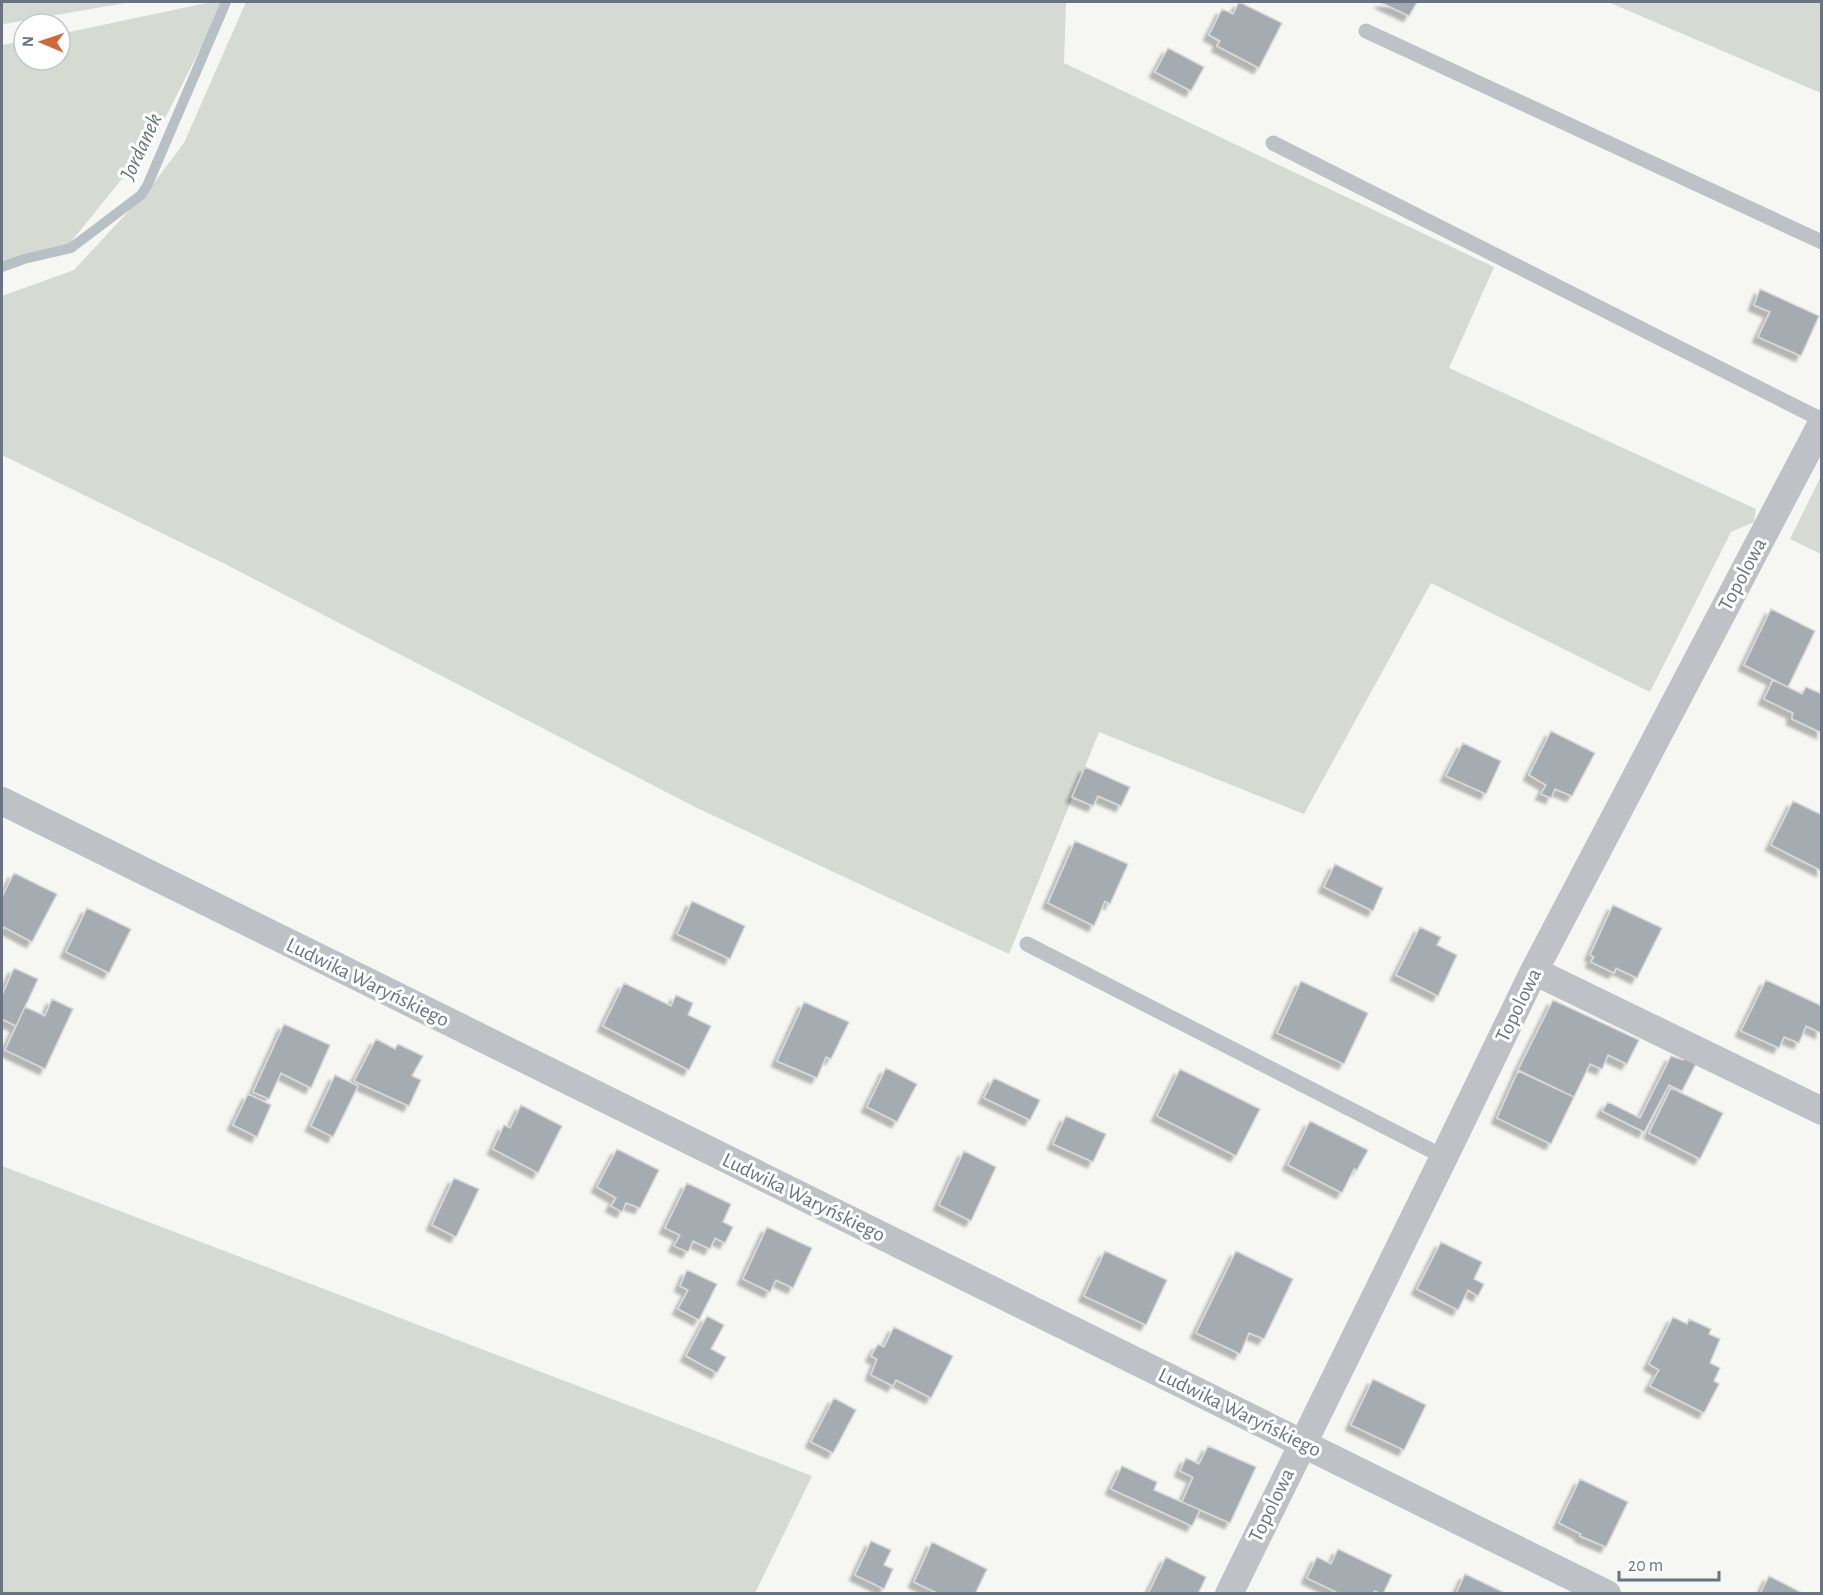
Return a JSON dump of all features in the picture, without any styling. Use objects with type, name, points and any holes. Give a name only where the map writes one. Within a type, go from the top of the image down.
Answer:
[{"type":"street","name":"Topolowa","points":[[1228,1593],[1534,971],[1821,422]]},
{"type":"street","name":"Ludwika Waryńskiego","points":[[2,801],[1607,1593]]},
{"type":"street","points":[[1534,971],[1821,1111]]},
{"type":"lane","points":[[1366,31],[1821,242]]},
{"type":"lane","points":[[1273,143],[1821,422]]},
{"type":"lane","points":[[1027,944],[1444,1156]]},
{"type":"shaded area","points":[[2,2],[131,2],[72,12],[12,12],[12,22],[2,24]]},
{"type":"shaded area","points":[[211,2],[224,2],[155,138],[66,248],[2,271],[2,45],[12,43],[12,72],[72,72],[72,31]]},
{"type":"shaded area","points":[[246,2],[1066,2],[1064,63],[1494,267],[1449,368],[1756,509],[1754,522],[1731,532],[1650,692],[1431,583],[1304,814],[1099,732],[1009,954],[697,808],[225,564],[2,455],[2,296],[74,270],[150,188],[184,143]]},
{"type":"shaded area","points":[[1608,2],[1821,2],[1821,93]]},
{"type":"shaded area","points":[[1821,476],[1822,554],[1790,539]]},
{"type":"shaded area","points":[[2,1166],[812,1476],[755,1593],[2,1593]]},
{"type":"building","points":[[1239,2],[1282,23],[1259,68],[1217,46],[1220,41],[1209,35],[1222,9],[1233,14]]},
{"type":"building","points":[[1380,2],[1417,2],[1409,16]]},
{"type":"building","points":[[1168,48],[1204,67],[1191,91],[1155,72]]},
{"type":"building","points":[[1760,289],[1819,316],[1801,356],[1758,337],[1770,312],[1754,305]]},
{"type":"building","points":[[1771,609],[1815,631],[1788,687],[1744,665]]},
{"type":"building","points":[[1773,680],[1802,694],[1806,687],[1822,694],[1822,733],[1792,719],[1793,713],[1764,699]]},
{"type":"building","points":[[1551,731],[1595,753],[1572,796],[1555,789],[1551,798],[1541,794],[1546,785],[1529,775]]},
{"type":"building","points":[[1463,743],[1501,761],[1486,794],[1446,776]]},
{"type":"building","points":[[1085,767],[1130,787],[1121,806],[1098,796],[1093,806],[1072,797]]},
{"type":"building","points":[[1793,801],[1822,815],[1822,871],[1771,845]]},
{"type":"building","points":[[1075,841],[1128,864],[1110,904],[1105,901],[1094,926],[1048,903]]},
{"type":"building","points":[[1335,864],[1383,888],[1373,911],[1324,887]]},
{"type":"building","points":[[14,873],[57,894],[32,942],[4,927],[2,931],[2,897]]},
{"type":"building","points":[[692,901],[745,926],[730,959],[677,934]]},
{"type":"building","points":[[1613,905],[1662,928],[1637,978],[1616,968],[1614,973],[1591,962],[1594,957],[1590,955]]},
{"type":"building","points":[[87,908],[131,929],[109,973],[66,952]]},
{"type":"building","points":[[1420,927],[1441,937],[1437,945],[1457,955],[1438,996],[1396,975]]},
{"type":"building","points":[[14,968],[38,979],[16,1026],[2,1019],[2,995]]},
{"type":"building","points":[[1766,980],[1822,1006],[1821,1033],[1806,1026],[1799,1043],[1784,1037],[1779,1048],[1741,1031]]},
{"type":"building","points":[[1301,981],[1368,1013],[1344,1064],[1277,1033]]},
{"type":"building","points":[[624,983],[671,1006],[676,995],[693,1003],[688,1015],[711,1026],[689,1070],[603,1026]]},
{"type":"building","points":[[52,999],[73,1009],[45,1069],[5,1050],[25,1007],[45,1016]]},
{"type":"building","points":[[1553,1000],[1639,1040],[1627,1064],[1608,1055],[1602,1069],[1590,1064],[1574,1097],[1518,1070]]},
{"type":"building","points":[[804,1002],[849,1022],[831,1059],[826,1057],[817,1078],[777,1061]]},
{"type":"building","points":[[284,1024],[330,1045],[311,1088],[281,1073],[269,1099],[253,1092]]},
{"type":"building","points":[[376,1039],[395,1049],[398,1044],[423,1056],[412,1076],[421,1080],[409,1106],[354,1081]]},
{"type":"building","points":[[1688,1051],[1700,1056],[1682,1091],[1669,1085],[1644,1132],[1602,1111],[1608,1102],[1640,1118],[1671,1056],[1683,1060]]},
{"type":"building","points":[[886,1068],[917,1084],[897,1122],[867,1107]]},
{"type":"building","points":[[1180,1069],[1260,1109],[1236,1156],[1157,1116]]},
{"type":"building","points":[[1518,1071],[1574,1097],[1551,1144],[1497,1118]]},
{"type":"building","points":[[335,1075],[358,1086],[333,1137],[311,1126]]},
{"type":"building","points":[[994,1078],[1040,1100],[1030,1120],[984,1098]]},
{"type":"building","points":[[1671,1088],[1723,1113],[1700,1159],[1649,1133]]},
{"type":"building","points":[[248,1094],[271,1105],[257,1137],[233,1125]]},
{"type":"building","points":[[521,1105],[562,1126],[538,1173],[493,1149],[504,1125],[510,1128]]},
{"type":"building","points":[[1066,1116],[1106,1134],[1093,1162],[1053,1144]]},
{"type":"building","points":[[1310,1121],[1368,1150],[1357,1170],[1354,1169],[1342,1193],[1288,1165]]},
{"type":"building","points":[[617,1149],[659,1170],[640,1208],[626,1203],[622,1212],[611,1206],[616,1198],[597,1187]]},
{"type":"building","points":[[964,1151],[996,1167],[971,1221],[939,1205]]},
{"type":"building","points":[[454,1178],[479,1189],[456,1237],[432,1225]]},
{"type":"building","points":[[687,1183],[731,1204],[723,1222],[733,1227],[725,1243],[715,1238],[710,1249],[693,1241],[688,1252],[674,1246],[680,1235],[665,1228]]},
{"type":"building","points":[[767,1227],[812,1248],[793,1288],[776,1280],[770,1292],[743,1279]]},
{"type":"building","points":[[1441,1242],[1482,1262],[1474,1279],[1484,1284],[1478,1296],[1468,1290],[1458,1310],[1417,1289]]},
{"type":"building","points":[[1105,1251],[1167,1280],[1146,1325],[1084,1296]]},
{"type":"building","points":[[1236,1251],[1293,1279],[1264,1339],[1249,1333],[1240,1354],[1196,1333]]},
{"type":"building","points":[[687,1270],[717,1284],[699,1320],[678,1309],[688,1290],[680,1286]]},
{"type":"building","points":[[707,1316],[724,1325],[711,1349],[726,1357],[717,1373],[686,1356]]},
{"type":"building","points":[[1673,1317],[1687,1324],[1689,1319],[1711,1329],[1709,1334],[1720,1339],[1710,1363],[1720,1368],[1714,1381],[1719,1384],[1704,1413],[1650,1386],[1659,1370],[1649,1364]]},
{"type":"building","points":[[894,1327],[953,1356],[931,1398],[896,1380],[893,1386],[871,1375],[877,1359],[871,1356],[878,1344],[884,1347]]},
{"type":"building","points":[[1373,1379],[1426,1405],[1404,1450],[1351,1425]]},
{"type":"building","points":[[834,1398],[856,1410],[833,1453],[811,1442]]},
{"type":"building","points":[[1208,1446],[1256,1467],[1230,1523],[1182,1502],[1193,1477],[1180,1471],[1186,1458],[1199,1464]]},
{"type":"building","points":[[1122,1466],[1157,1482],[1154,1490],[1200,1510],[1192,1526],[1111,1489]]},
{"type":"building","points":[[1580,1479],[1628,1502],[1606,1547],[1580,1536],[1581,1534],[1559,1523]]},
{"type":"building","points":[[871,1541],[891,1550],[884,1565],[893,1569],[884,1589],[855,1575]]},
{"type":"building","points":[[932,1542],[987,1569],[975,1594],[939,1594],[914,1582]]},
{"type":"building","points":[[1338,1549],[1392,1575],[1383,1594],[1374,1591],[1373,1594],[1340,1594],[1307,1578],[1317,1557],[1331,1564]]},
{"type":"building","points":[[1166,1557],[1206,1577],[1198,1594],[1148,1594]]},
{"type":"building","points":[[1465,1574],[1505,1593],[1456,1594]]},
{"type":"building","points":[[1769,1576],[1804,1594],[1760,1594]]},
{"type":"waterway","name":"Jordanek","points":[[2,267],[24,259],[71,248],[141,195],[147,186],[226,2]]}]
